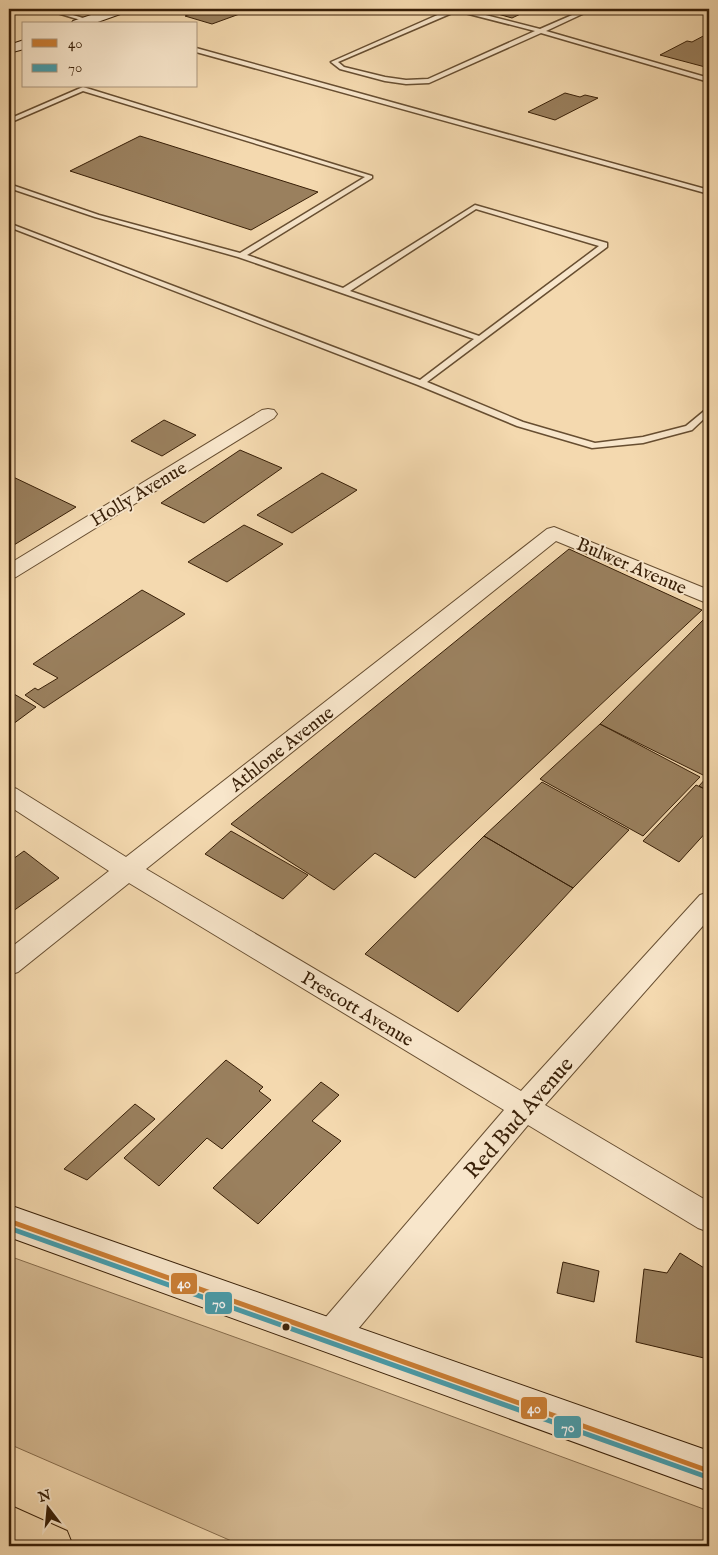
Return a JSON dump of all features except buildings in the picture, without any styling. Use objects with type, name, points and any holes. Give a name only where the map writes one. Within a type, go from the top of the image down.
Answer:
[{"type":"highway","points":[[9,1526],[52,1546]]},
{"type":"main road","points":[[91,22],[121,9]]},
{"type":"main road","points":[[9,49],[22,45]]},
{"type":"main road","points":[[9,1221],[709,1471]]},
{"type":"street","name":"Holly Avenue","points":[[9,573],[268,414]]},
{"type":"street","name":"Bulwer Avenue","points":[[554,533],[709,598]]},
{"type":"street","name":"Athlone Avenue","points":[[9,964],[554,533]]},
{"type":"street","name":"Prescott Avenue","points":[[9,795],[127,870],[709,1218]]},
{"type":"street","name":"Red Bud Avenue","points":[[331,1336],[525,1107],[709,902]]},
{"type":"lane","points":[[47,9],[86,22]]},
{"type":"lane","points":[[590,9],[542,30],[429,81],[399,83],[342,68],[334,62],[450,11],[461,10],[542,30],[709,80]]},
{"type":"lane","points":[[198,51],[709,192]]},
{"type":"lane","points":[[9,120],[84,89],[370,177],[241,255]]},
{"type":"lane","points":[[9,186],[97,216],[241,255],[481,339]]},
{"type":"lane","points":[[344,291],[475,207],[604,245],[421,383]]},
{"type":"lane","points":[[9,225],[421,383],[520,424],[595,446],[643,440],[689,428],[709,410]]},
{"type":"shaded area","points":[[9,1256],[709,1511],[709,1546],[243,1546],[9,1444]]},
{"type":"transit line","name":"40","points":[[9,1221],[709,1471]]},
{"type":"transit line","name":"70","points":[[9,1228],[707,1477]]}]
